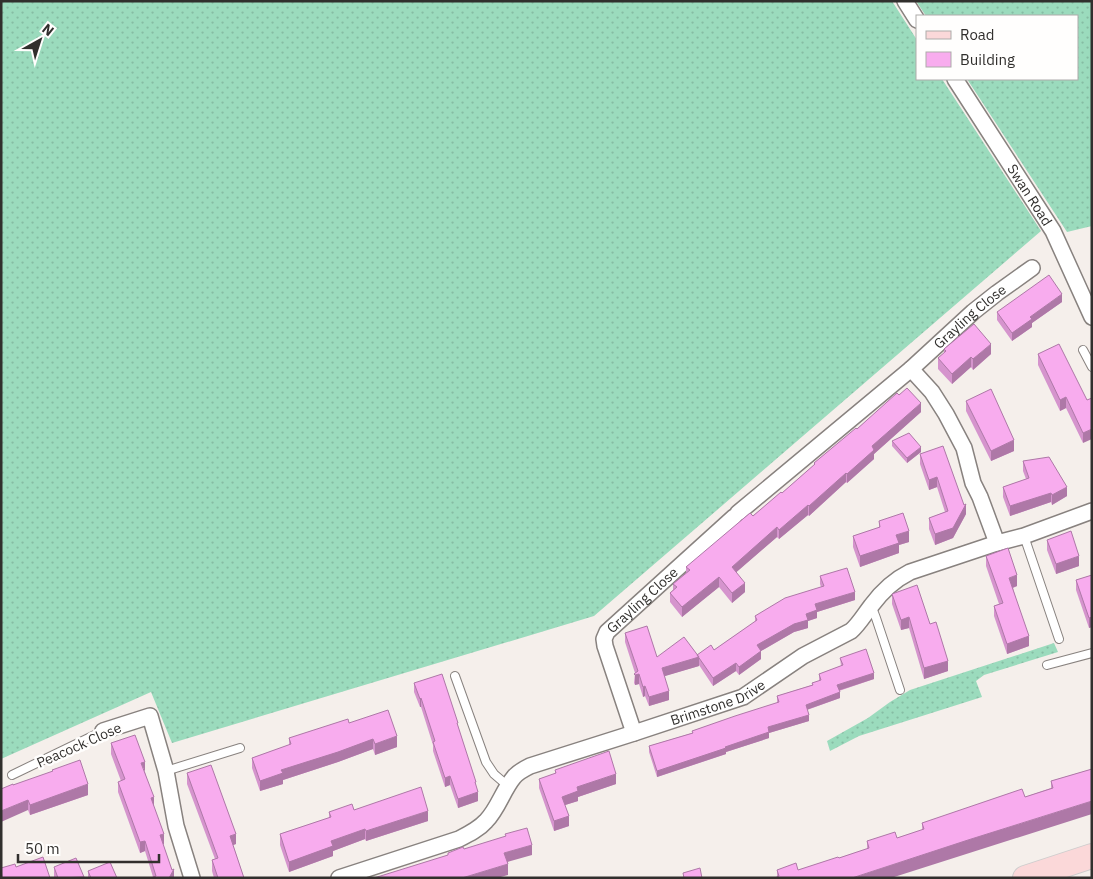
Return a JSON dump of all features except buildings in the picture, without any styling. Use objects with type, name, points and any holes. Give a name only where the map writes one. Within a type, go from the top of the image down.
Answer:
[{"type":"main road","points":[[1025,878],[1092,856]]},
{"type":"street","points":[[905,1],[916,18]]},
{"type":"street","name":"Swan Road","points":[[956,80],[1053,231],[1092,317]]},
{"type":"street","name":"Grayling Close","points":[[634,733],[604,646],[607,632],[736,515],[911,368],[973,312],[1032,268]]},
{"type":"street","points":[[911,368],[932,392],[964,448],[973,483],[997,543]]},
{"type":"street","name":"Brimstone Drive","points":[[339,878],[459,839],[469,834],[490,816],[514,777],[530,766],[743,697],[803,656],[851,631],[888,586],[910,572],[1024,536],[1092,511]]},
{"type":"street","name":"Peacock Close","points":[[103,731],[150,716],[166,771],[176,826],[192,878]]},
{"type":"lane","points":[[1083,350],[1092,367]]},
{"type":"lane","points":[[1024,536],[1059,639]]},
{"type":"lane","points":[[871,606],[900,690]]},
{"type":"lane","points":[[1047,665],[1092,653]]},
{"type":"lane","points":[[456,676],[486,762],[494,774],[508,786]]},
{"type":"lane","name":"Peacock Close","points":[[12,775],[103,731]]},
{"type":"lane","points":[[166,771],[240,748]]},
{"type":"green space","points":[[1,1],[892,1],[916,38],[916,80],[943,80],[1041,231],[594,616],[172,743],[151,692],[1,759]]},
{"type":"green space","points":[[916,1],[1092,1],[1092,226],[1067,232],[968,80],[1078,80],[1078,15],[925,15]]},
{"type":"green space","points":[[1054,643],[1058,652],[984,675],[976,681],[982,697],[859,736],[830,751],[827,741],[868,718],[910,690]]}]
